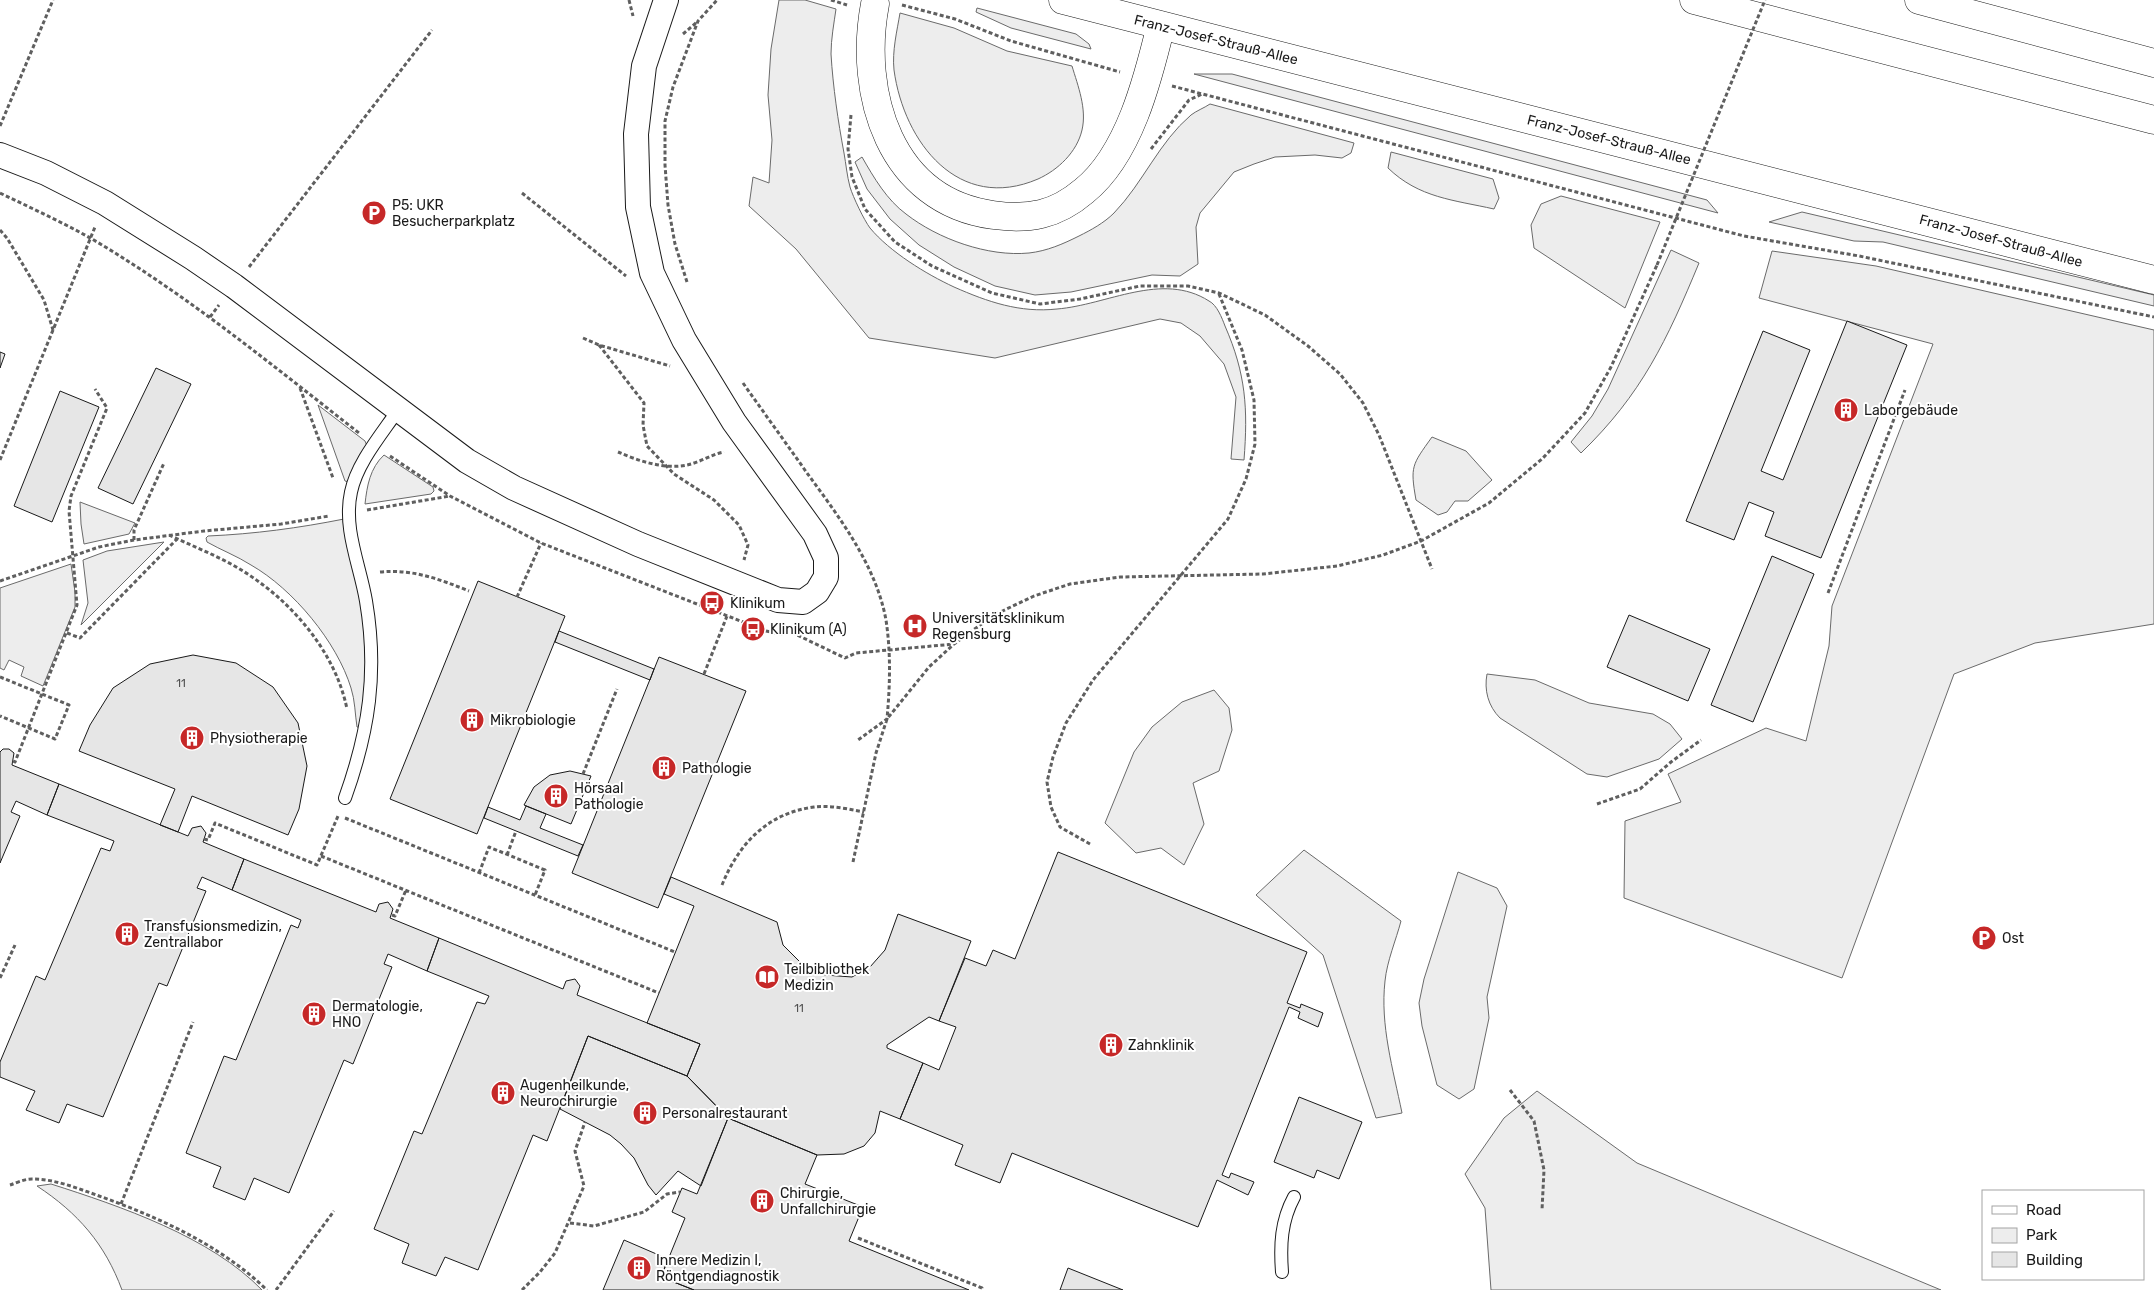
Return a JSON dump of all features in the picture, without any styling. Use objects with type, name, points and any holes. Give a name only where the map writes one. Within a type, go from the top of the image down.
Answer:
[{"type":"main road","name":"Franz-Josef-Strauß-Allee","points":[[1063,0],[2154,280]]},
{"type":"main road","points":[[1694,0],[2154,120]]},
{"type":"main road","points":[[1919,0],[2154,63]]},
{"type":"main road","points":[[876,4],[870,62],[875,98],[884,130],[902,163],[932,192],[962,209],[1016,218],[1040,216],[1064,205],[1085,191],[1103,172],[1126,136],[1148,79],[1161,25]]},
{"type":"street","points":[[0,155],[46,174],[105,203],[164,238],[234,286],[467,461],[514,488],[638,544],[736,584],[778,600],[803,602],[817,592],[826,577],[826,558],[814,534],[748,442],[684,340],[652,273],[638,207],[636,134],[644,66],[666,0]]},
{"type":"lane","points":[[344,798],[364,738],[372,684],[370,628],[348,513],[351,491],[374,445],[398,410]]},
{"type":"lane","points":[[1282,1272],[1282,1232],[1285,1217],[1294,1197]]},
{"type":"path","points":[[0,126],[54,0]]},
{"type":"path","points":[[690,290],[675,244],[668,205],[665,165],[665,121],[673,87],[698,22],[717,0]]},
{"type":"path","points":[[831,0],[843,3]]},
{"type":"path","points":[[858,740],[886,719],[929,667],[954,644],[994,615],[1034,596],[1070,584],[1120,577],[1183,574],[1263,574],[1338,566],[1383,555],[1421,541],[1489,503],[1542,459],[1585,413],[1611,367],[1657,265],[1766,0]]},
{"type":"path","points":[[906,6],[955,19],[1010,41],[1148,79],[1744,236],[1859,256],[2154,316]]},
{"type":"path","points":[[234,286],[432,30]]},
{"type":"path","points":[[852,107],[848,149],[852,177],[865,209],[895,242],[932,266],[992,293],[1040,304],[1080,299],[1140,286],[1188,286],[1219,293],[1265,315],[1308,346],[1340,374],[1362,403],[1379,435],[1432,569]]},
{"type":"path","points":[[522,193],[633,282]]},
{"type":"path","points":[[0,460],[105,203]]},
{"type":"path","points":[[0,230],[7,238],[44,300],[53,330]]},
{"type":"path","points":[[1090,844],[1060,827],[1050,807],[1047,782],[1053,757],[1066,723],[1093,680],[1228,519],[1246,479],[1255,444],[1254,400],[1242,350],[1219,293]]},
{"type":"path","points":[[583,338],[599,345],[706,376]]},
{"type":"path","points":[[599,345],[644,403],[643,425],[647,446],[674,474],[714,500],[739,525],[748,545],[736,584]]},
{"type":"path","points":[[738,377],[835,512],[858,549],[874,585],[885,618],[890,650],[890,686],[886,719],[876,753],[853,862]]},
{"type":"path","points":[[300,387],[337,489],[348,513]]},
{"type":"path","points":[[13,761],[15,762],[29,728],[77,605],[69,511],[71,496],[107,408],[95,389]]},
{"type":"path","points":[[1828,593],[1905,390]]},
{"type":"path","points":[[618,452],[640,461],[665,465],[688,465],[732,450],[773,426]]},
{"type":"path","points":[[134,540],[134,530],[164,464]]},
{"type":"path","points":[[0,581],[74,556],[134,540],[281,524],[450,496]]},
{"type":"path","points":[[169,535],[238,568],[263,584],[294,613],[315,638],[327,657],[338,679],[348,716]]},
{"type":"path","points":[[67,633],[80,638],[177,539]]},
{"type":"path","points":[[517,597],[542,543]]},
{"type":"path","points":[[360,573],[387,571],[416,572],[469,591]]},
{"type":"path","points":[[704,674],[727,616]]},
{"type":"path","points":[[845,658],[856,654],[954,644]]},
{"type":"path","points":[[0,677],[69,705],[55,739],[0,716]]},
{"type":"path","points":[[583,774],[617,689]]},
{"type":"path","points":[[1597,804],[1640,789],[1671,762],[1701,740]]},
{"type":"path","points":[[204,839],[208,840],[215,823],[317,865],[344,798]]},
{"type":"path","points":[[722,885],[729,866],[756,831],[784,814],[815,807],[864,812]]},
{"type":"path","points":[[338,815],[676,952]]},
{"type":"path","points":[[508,855],[516,831]]},
{"type":"path","points":[[479,873],[489,847],[546,870],[535,896]]},
{"type":"path","points":[[321,856],[659,993]]},
{"type":"path","points":[[392,915],[395,916],[406,890]]},
{"type":"path","points":[[0,978],[15,945]]},
{"type":"path","points":[[121,1204],[193,1022]]},
{"type":"path","points":[[1510,1090],[1534,1121],[1544,1170],[1542,1210]]},
{"type":"path","points":[[522,1290],[555,1253],[570,1223],[584,1186],[575,1150],[585,1122]]},
{"type":"path","points":[[10,1185],[30,1179],[54,1181],[121,1204],[165,1222],[223,1254],[248,1272],[267,1290]]},
{"type":"path","points":[[570,1223],[594,1226],[644,1212],[667,1194],[680,1192]]},
{"type":"path","points":[[276,1290],[334,1211]]},
{"type":"path","points":[[858,1238],[982,1288],[982,1290]]},
{"type":"green space","points":[[779,0],[805,0],[836,9],[831,54],[836,104],[848,179],[851,191],[862,214],[878,237],[909,262],[943,282],[979,297],[1017,308],[1057,309],[1153,289],[1172,289],[1191,293],[1209,301],[1217,309],[1222,319],[1232,343],[1241,376],[1246,424],[1244,460],[1231,459],[1236,397],[1224,364],[1200,336],[1181,323],[1160,319],[995,358],[869,338],[796,249],[749,206],[753,177],[769,183],[772,140],[768,95],[771,49]]},
{"type":"green space","points":[[977,8],[1076,34],[1089,44],[1091,49],[1011,28],[976,12]]},
{"type":"green space","points":[[900,13],[954,28],[1007,51],[1072,66],[1081,98],[1083,122],[1076,146],[1066,159],[1053,171],[1038,179],[1010,187],[984,187],[960,179],[940,165],[923,146],[910,123],[900,97],[894,70],[894,56]]},
{"type":"green space","points":[[1194,74],[1232,74],[1707,200],[1718,213]]},
{"type":"green space","points":[[1210,104],[1354,143],[1351,153],[1342,158],[1315,155],[1275,157],[1234,172],[1200,213],[1196,227],[1198,264],[1180,276],[1152,275],[1071,292],[1035,295],[995,286],[954,267],[919,245],[890,219],[867,189],[855,162],[862,157],[876,181],[893,202],[906,214],[933,231],[981,249],[1013,253],[1036,252],[1055,247],[1073,239],[1110,217],[1134,189],[1170,137],[1193,114]]},
{"type":"green space","points":[[1391,152],[1493,179],[1499,198],[1494,209],[1451,200],[1412,186],[1388,168]]},
{"type":"green space","points":[[1561,196],[1660,222],[1625,308],[1534,248],[1531,225],[1541,204]]},
{"type":"green space","points":[[1802,212],[2154,295],[2154,306],[1883,242],[1854,241],[1769,222]]},
{"type":"green space","points":[[1671,250],[1699,263],[1676,317],[1651,365],[1637,387],[1621,409],[1581,453],[1571,442],[1592,416],[1608,389]]},
{"type":"green space","points":[[1772,251],[1876,266],[2154,330],[2154,624],[2035,643],[1954,674],[1842,978],[1624,898],[1625,821],[1681,802],[1668,774],[1766,728],[1806,741],[1829,646],[1832,606],[1933,344],[1759,298]]},
{"type":"green space","points":[[318,405],[365,441],[367,446],[349,482],[345,481]]},
{"type":"green space","points":[[1432,437],[1466,451],[1492,480],[1468,501],[1455,501],[1447,512],[1438,515],[1416,500],[1413,480],[1414,466]]},
{"type":"green space","points":[[384,455],[433,487],[434,491],[431,494],[365,504],[372,471]]},
{"type":"green space","points":[[80,502],[135,523],[129,534],[84,544]]},
{"type":"green space","points":[[344,519],[368,637],[363,728],[357,727],[352,693],[344,670],[312,618],[267,575],[207,542],[206,538],[208,536],[293,528]]},
{"type":"green space","points":[[164,542],[81,625],[88,603],[83,560],[107,551]]},
{"type":"green space","points":[[71,564],[75,607],[43,686],[21,676],[24,667],[9,660],[4,670],[0,668],[0,588]]},
{"type":"green space","points":[[1487,674],[1535,680],[1589,703],[1653,714],[1670,724],[1682,739],[1659,759],[1607,777],[1587,774],[1500,718],[1492,708],[1488,698]]},
{"type":"green space","points":[[1214,690],[1229,708],[1232,730],[1219,771],[1193,783],[1204,824],[1184,865],[1161,848],[1136,853],[1105,823],[1134,752],[1152,727],[1182,702]]},
{"type":"green space","points":[[1304,850],[1401,921],[1385,981],[1384,1014],[1388,1047],[1402,1113],[1376,1118],[1323,955],[1256,895]]},
{"type":"green space","points":[[1458,872],[1497,888],[1507,906],[1487,997],[1489,1018],[1474,1089],[1459,1099],[1437,1085],[1422,1026],[1419,1003],[1424,979]]},
{"type":"green space","points":[[1537,1091],[1637,1163],[1941,1290],[1491,1290],[1485,1208],[1465,1174],[1504,1118]]},
{"type":"green space","points":[[51,1184],[135,1213],[191,1239],[241,1271],[262,1290],[122,1290],[107,1258],[88,1231],[65,1207],[37,1186]]},
{"type":"building","name":"Laborgebäude","points":[[1847,321],[1907,345],[1821,558],[1765,536],[1774,512],[1749,502],[1734,540],[1686,521],[1763,331],[1810,350],[1761,471],[1783,480]]},
{"type":"building","points":[[0,352],[5,354],[0,368]]},
{"type":"building","points":[[156,368],[191,384],[133,504],[98,488]]},
{"type":"building","points":[[60,391],[99,407],[52,522],[14,506]]},
{"type":"building","points":[[1772,556],[1814,574],[1753,722],[1711,705]]},
{"type":"building","name":"Mikrobiologie","points":[[478,581],[565,616],[477,834],[390,799]]},
{"type":"building","points":[[1629,615],[1710,649],[1688,701],[1607,667]]},
{"type":"building","points":[[559,631],[654,669],[650,680],[555,642]]},
{"type":"building","name":"Physiotherapie","points":[[193,655],[236,663],[273,687],[298,723],[307,766],[299,809],[288,835],[192,796],[178,832],[160,825],[175,789],[79,751],[90,725],[113,688],[150,664]]},
{"type":"building","name":"Pathologie","points":[[659,657],[746,691],[658,908],[572,873]]},
{"type":"building","points":[[3,749],[9,749],[14,753],[12,765],[59,784],[47,815],[16,801],[11,812],[20,816],[0,863],[0,752]]},
{"type":"building","name":"Hörsaal Pathologie","points":[[570,771],[591,776],[571,824],[524,805],[534,787],[550,775]]},
{"type":"building","name":"Transfusionsmedizin, Zentrallabor","points":[[59,784],[188,836],[192,828],[201,826],[206,833],[203,842],[244,859],[232,890],[202,877],[197,888],[206,891],[167,986],[159,983],[103,1117],[67,1104],[59,1123],[26,1110],[35,1091],[0,1077],[0,1062],[36,976],[45,980],[101,848],[110,851],[114,841],[47,815]]},
{"type":"building","points":[[526,806],[546,814],[540,828],[583,845],[578,856],[484,818],[488,807],[520,820]]},
{"type":"building","name":"Zahnklinik","points":[[1058,852],[1307,952],[1287,1003],[1300,1008],[1301,1004],[1323,1013],[1318,1027],[1298,1018],[1300,1012],[1289,1007],[1222,1175],[1229,1178],[1231,1173],[1254,1182],[1248,1195],[1217,1180],[1198,1227],[1012,1153],[1000,1183],[955,1165],[963,1145],[900,1119],[923,1063],[939,1070],[956,1027],[939,1021],[965,958],[986,966],[993,950],[1015,959]]},
{"type":"building","name":"Dermatologie, HNO","points":[[244,859],[376,912],[379,904],[388,902],[393,909],[390,918],[439,938],[427,971],[388,954],[384,964],[392,967],[353,1064],[344,1060],[289,1193],[254,1178],[245,1200],[213,1187],[221,1167],[186,1153],[224,1056],[236,1060],[291,925],[298,928],[301,920],[232,890]]},
{"type":"building","points":[[671,877],[777,922],[783,945],[800,962],[825,975],[852,977],[870,967],[885,950],[898,914],[971,941],[939,1021],[929,1017],[887,1045],[887,1048],[923,1063],[900,1119],[880,1111],[875,1133],[864,1146],[844,1154],[817,1155],[728,1118],[687,1076],[700,1044],[647,1023],[694,906],[664,894]]},
{"type":"building","name":"Augenheilkunde, Neurochirurgie","points":[[439,938],[563,989],[566,981],[575,979],[580,986],[577,995],[700,1044],[687,1076],[588,1036],[547,1141],[533,1135],[478,1270],[445,1257],[436,1276],[402,1263],[409,1244],[374,1229],[414,1131],[422,1134],[477,1002],[485,1004],[489,996],[427,971]]},
{"type":"building","name":"Personalrestaurant","points":[[588,1036],[687,1076],[728,1118],[701,1186],[678,1171],[656,1195],[648,1185],[634,1158],[621,1144],[610,1135],[560,1109]]},
{"type":"building","points":[[1299,1097],[1362,1122],[1339,1179],[1317,1170],[1314,1178],[1274,1162]]},
{"type":"building","name":"Chirurgie, Unfallchirurgie","points":[[728,1118],[817,1155],[805,1184],[863,1207],[849,1241],[969,1290],[694,1290],[661,1277],[685,1218],[672,1212],[682,1188],[697,1194]]},
{"type":"building","name":"Innere Medizin I, Röntgendiagnostik","points":[[624,1240],[668,1259],[661,1277],[694,1290],[603,1290]]},
{"type":"building","points":[[1068,1268],[1123,1290],[1060,1290]]},
{"type":"place","name":"P5: UKR Besucherparkplatz","points":[[374,213]]},
{"type":"place","name":"Laborgebäude","points":[[1846,410]]},
{"type":"place","name":"Klinikum","points":[[712,603]]},
{"type":"place","name":"Universitätsklinikum Regensburg","points":[[915,626]]},
{"type":"place","name":"Klinikum (A)","points":[[753,629]]},
{"type":"place","name":"Mikrobiologie","points":[[472,720]]},
{"type":"place","name":"Physiotherapie","points":[[192,738]]},
{"type":"place","name":"Pathologie","points":[[664,768]]},
{"type":"place","name":"Hörsaal Pathologie","points":[[556,796]]},
{"type":"place","name":"Transfusionsmedizin, Zentrallabor","points":[[127,934]]},
{"type":"place","name":"Ost","points":[[1984,938]]},
{"type":"place","name":"Teilbibliothek Medizin","points":[[767,977]]},
{"type":"place","name":"Dermatologie, HNO","points":[[314,1014]]},
{"type":"place","name":"Zahnklinik","points":[[1111,1045]]},
{"type":"place","name":"Augenheilkunde, Neurochirurgie","points":[[503,1093]]},
{"type":"place","name":"Personalrestaurant","points":[[645,1113]]},
{"type":"place","name":"Chirurgie, Unfallchirurgie","points":[[762,1201]]},
{"type":"place","name":"Innere Medizin I, Röntgendiagnostik","points":[[639,1268]]}]
